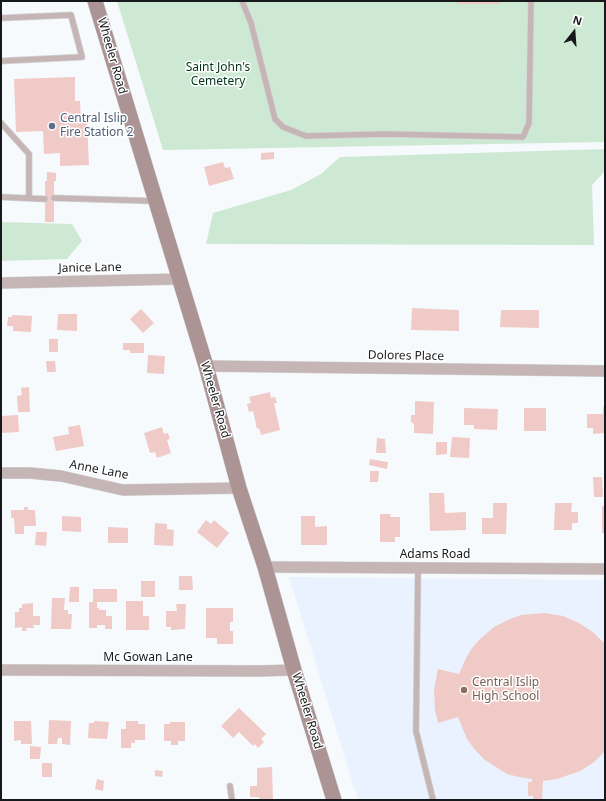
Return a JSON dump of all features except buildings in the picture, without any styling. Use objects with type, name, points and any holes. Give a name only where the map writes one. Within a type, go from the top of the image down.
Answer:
[{"type":"main road","name":"Wheeler Road","points":[[96,1],[155,201],[206,366],[239,488],[265,567],[294,670],[334,800]]},
{"type":"street","name":"Janice Lane","points":[[1,283],[179,279]]},
{"type":"street","name":"Dolores Place","points":[[206,366],[605,371]]},
{"type":"street","name":"Anne Lane","points":[[1,473],[30,473],[61,476],[123,490],[239,488]]},
{"type":"street","name":"Adams Road","points":[[265,567],[605,570]]},
{"type":"street","name":"Mc Gowan Lane","points":[[1,670],[294,670]]},
{"type":"lane","points":[[242,1],[251,23],[275,119],[283,127],[306,136],[385,134],[523,137],[529,123],[531,1]]},
{"type":"lane","points":[[1,18],[71,15],[82,57],[1,61]]},
{"type":"lane","points":[[1,123],[29,154],[29,198]]},
{"type":"lane","points":[[1,197],[45,199]]},
{"type":"lane","points":[[54,198],[155,201]]},
{"type":"lane","points":[[418,568],[416,732],[433,800]]},
{"type":"lane","points":[[230,786],[232,800]]},
{"type":"shaded area","name":"Central Islip High School","points":[[289,577],[605,580],[605,800],[358,800]]},
{"type":"green space","name":"Saint John's Cemetery","points":[[117,1],[605,1],[605,142],[163,150]]},
{"type":"green space","points":[[605,149],[605,171],[592,185],[594,245],[206,244],[213,213],[291,190],[321,174],[340,157]]},
{"type":"green space","points":[[1,222],[72,224],[82,241],[67,259],[1,261]]},
{"type":"place","name":"Central Islip Fire Station 2","points":[[52,126]]},
{"type":"place","name":"Central Islip High School","points":[[464,690]]}]
